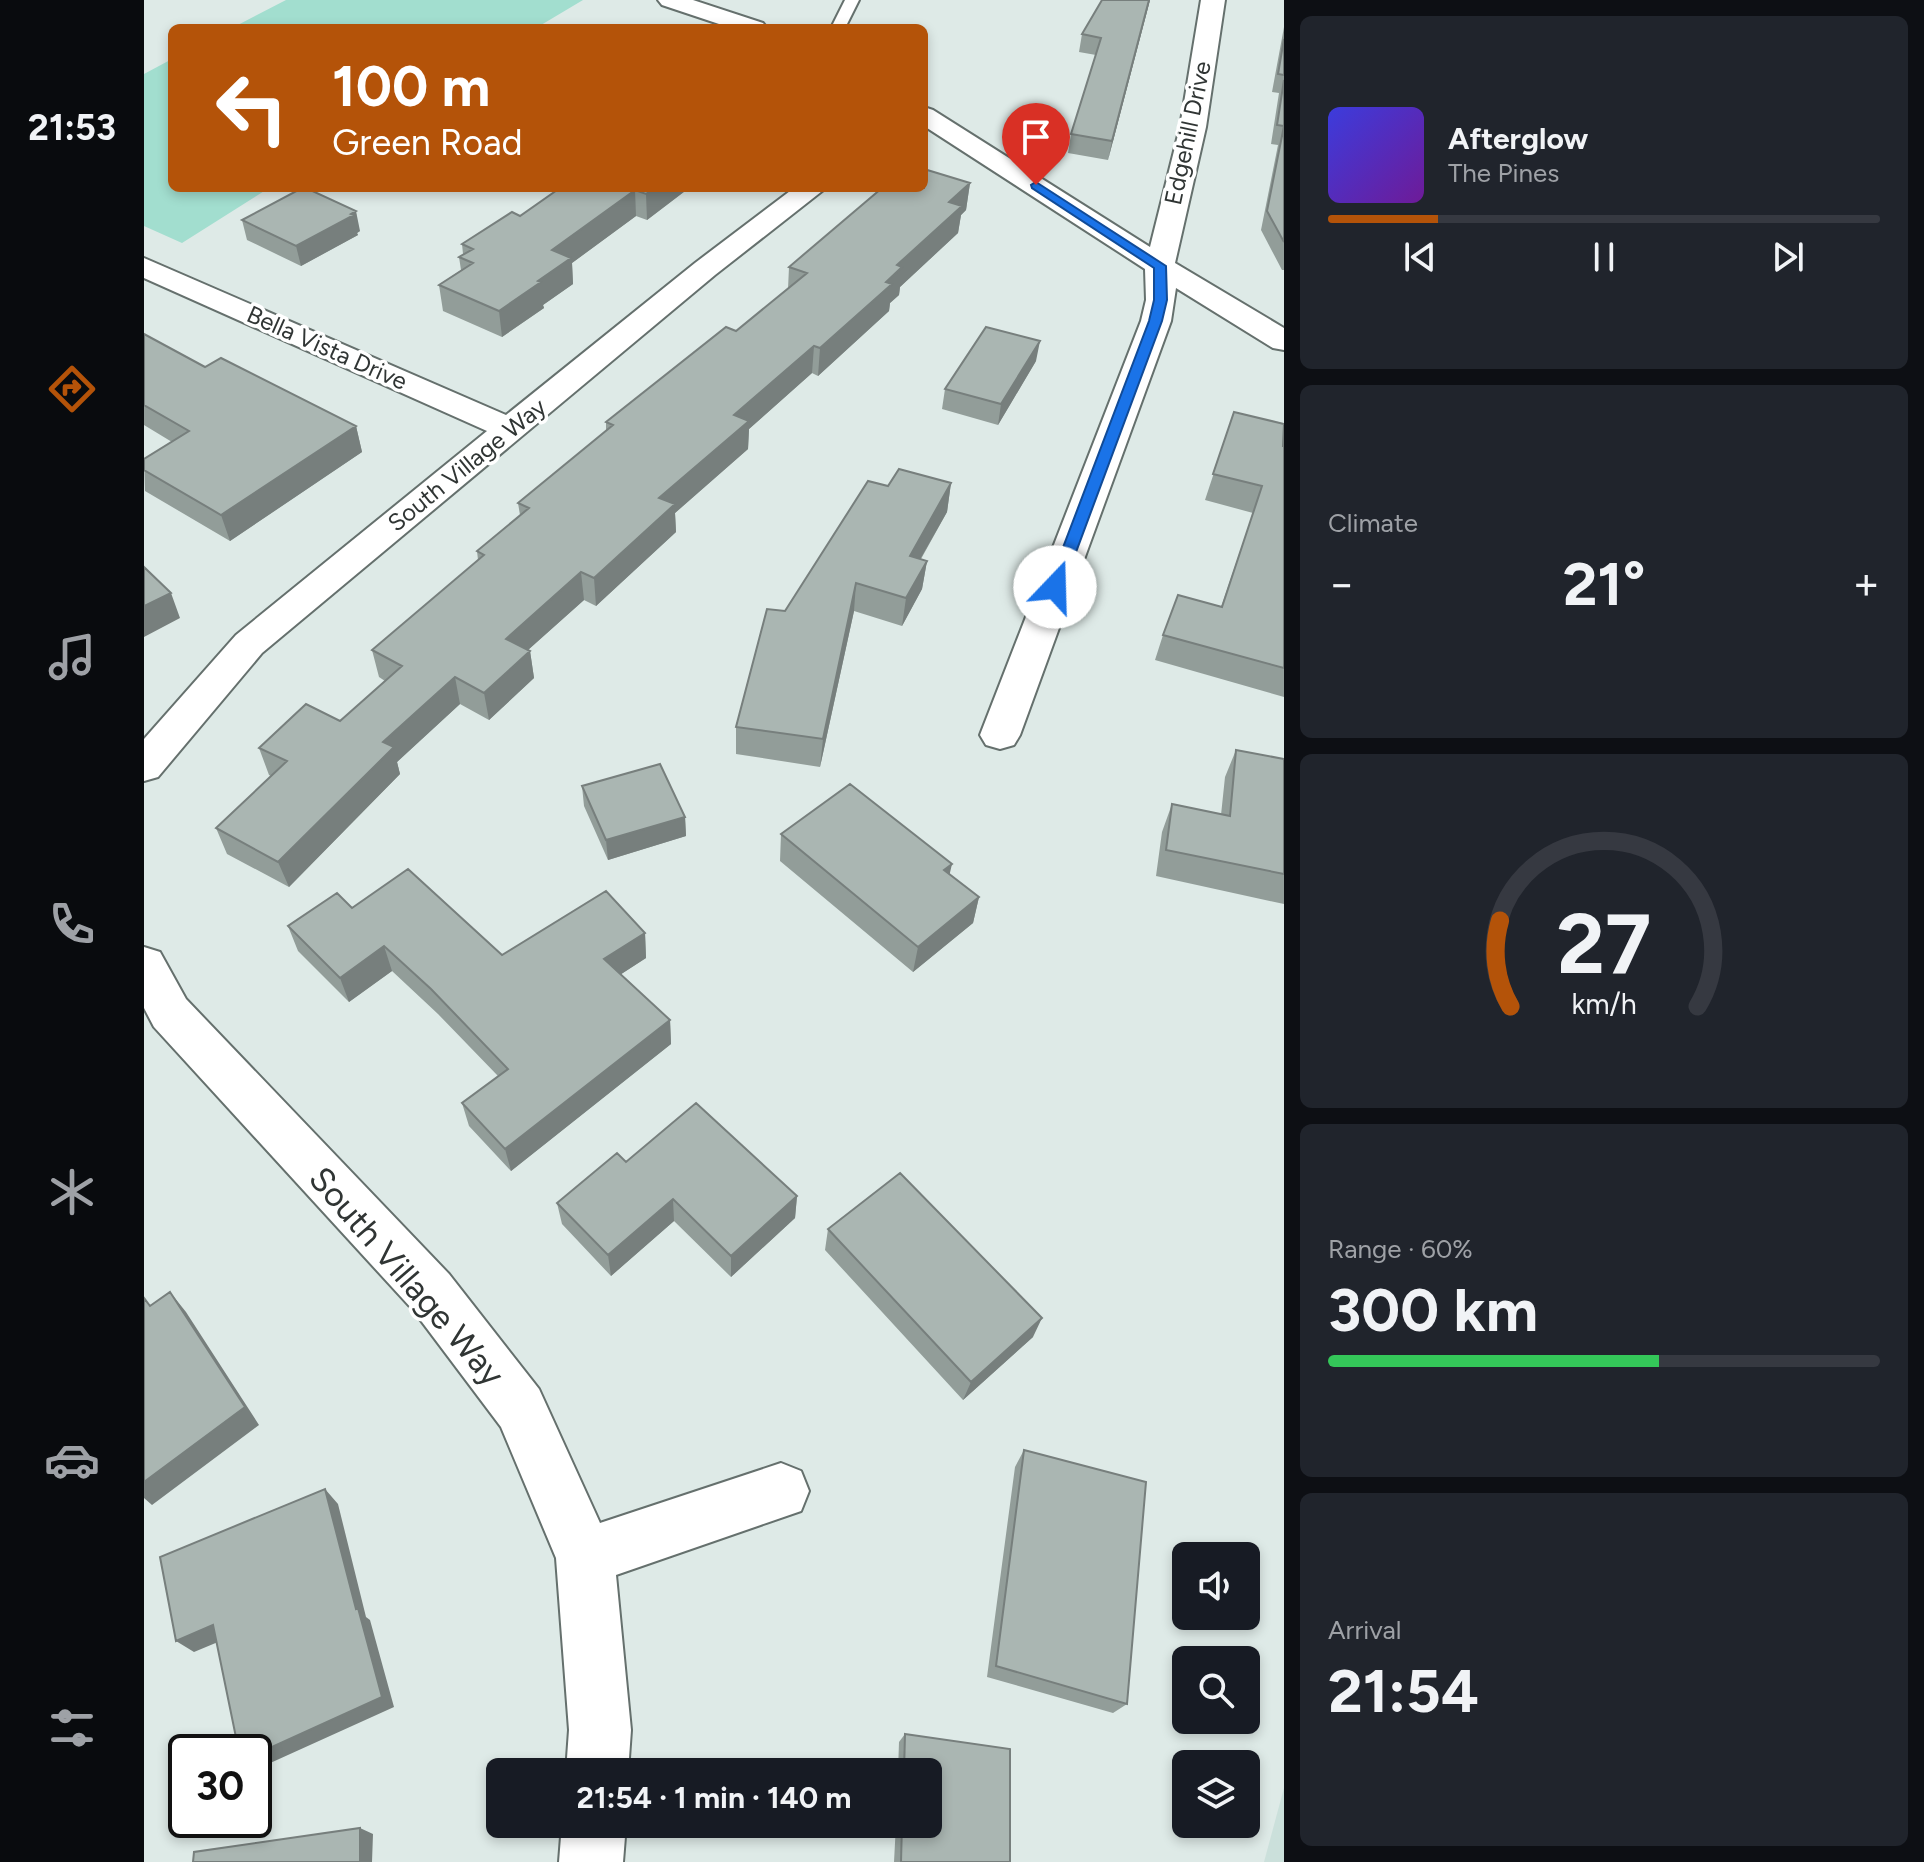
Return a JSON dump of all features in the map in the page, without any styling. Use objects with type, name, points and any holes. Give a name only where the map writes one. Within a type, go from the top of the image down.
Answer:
[{"type":"street","points":[[670,0],[743,24]]},
{"type":"street","name":"Edgehill Drive","points":[[1000,735],[1156,321],[1161,300],[1160,266],[1193,127],[1213,0]]},
{"type":"street","points":[[928,118],[1284,341]]},
{"type":"street","name":"South Village Way","points":[[144,766],[249,644],[705,269],[807,192]]},
{"type":"street","name":"Bella Vista Drive","points":[[144,267],[510,429]]},
{"type":"street","name":"South Village Way","points":[[144,965],[170,1013],[431,1292],[520,1408],[585,1557],[600,1730],[598,1758]]},
{"type":"street","points":[[585,1557],[781,1491]]},
{"type":"street","points":[[591,1862],[593,1838]]},
{"type":"lane","points":[[840,24],[852,0]]},
{"type":"shaded area","points":[[1284,1788],[1284,1862],[1264,1862]]},
{"type":"green space","points":[[286,0],[583,0],[543,24],[240,24]]},
{"type":"green space","points":[[168,61],[168,192],[263,192],[182,243],[144,226],[144,74]]},
{"type":"building","points":[[1102,0],[1149,0],[1112,141],[1071,134],[1101,38],[1082,34]]},
{"type":"building","points":[[1284,39],[1284,75],[1278,74]]},
{"type":"building","points":[[1284,80],[1284,126],[1277,125]]},
{"type":"building","points":[[1284,126],[1284,242],[1267,211]]},
{"type":"building","points":[[928,170],[970,183],[949,202],[962,206],[897,265],[902,267],[886,282],[892,284],[820,348],[814,346],[734,415],[749,421],[659,498],[675,504],[594,578],[581,572],[506,639],[530,651],[484,693],[455,677],[383,742],[394,747],[278,862],[216,828],[287,761],[259,748],[306,704],[340,721],[402,666],[372,650],[484,555],[477,551],[529,508],[518,503],[613,425],[606,422],[726,327],[736,331],[807,273],[789,267],[877,192],[928,192]]},
{"type":"building","points":[[294,192],[315,192],[356,211],[351,214],[354,215],[296,246],[242,220]]},
{"type":"building","points":[[554,192],[632,192],[552,250],[571,258],[499,311],[439,285],[473,263],[459,257],[473,249],[462,244],[512,212],[520,216]]},
{"type":"building","points":[[986,327],[1040,341],[1001,404],[945,389]]},
{"type":"building","points":[[144,334],[205,367],[221,358],[356,426],[221,515],[144,470],[144,459],[189,431],[144,405]]},
{"type":"building","points":[[1234,412],[1284,424],[1284,668],[1163,635],[1178,595],[1222,607],[1262,486],[1213,474]]},
{"type":"building","points":[[899,469],[951,483],[910,556],[927,561],[906,598],[856,583],[823,739],[736,727],[767,609],[785,611],[868,481],[888,486]]},
{"type":"building","points":[[144,567],[171,593],[144,606]]},
{"type":"building","points":[[1236,750],[1284,759],[1284,874],[1166,850],[1172,804],[1230,816]]},
{"type":"building","points":[[660,764],[685,817],[606,840],[582,786]]},
{"type":"building","points":[[850,784],[952,864],[944,870],[979,897],[918,947],[781,834]]},
{"type":"building","points":[[408,869],[502,955],[606,891],[645,933],[604,959],[670,1020],[505,1149],[462,1103],[508,1069],[431,989],[384,946],[340,978],[288,926],[337,893],[352,908]]},
{"type":"building","points":[[696,1103],[797,1196],[731,1256],[673,1199],[608,1255],[557,1203],[617,1153],[626,1162]]},
{"type":"building","points":[[900,1173],[1042,1318],[971,1382],[828,1229]]},
{"type":"building","points":[[170,1292],[245,1407],[144,1482],[144,1298],[150,1306]]},
{"type":"building","points":[[1024,1450],[1146,1482],[1127,1704],[996,1666]]},
{"type":"building","points":[[325,1489],[382,1697],[272,1747],[272,1734],[235,1734],[213,1625],[176,1641],[160,1557]]},
{"type":"building","points":[[905,1734],[1010,1749],[1010,1862],[901,1862],[902,1838],[942,1838],[942,1758],[904,1758]]},
{"type":"building","points":[[360,1828],[360,1862],[193,1862],[194,1852]]},
{"type":"route","points":[[1036,185],[1160,266],[1161,300],[1156,321],[1055,587]]}]
